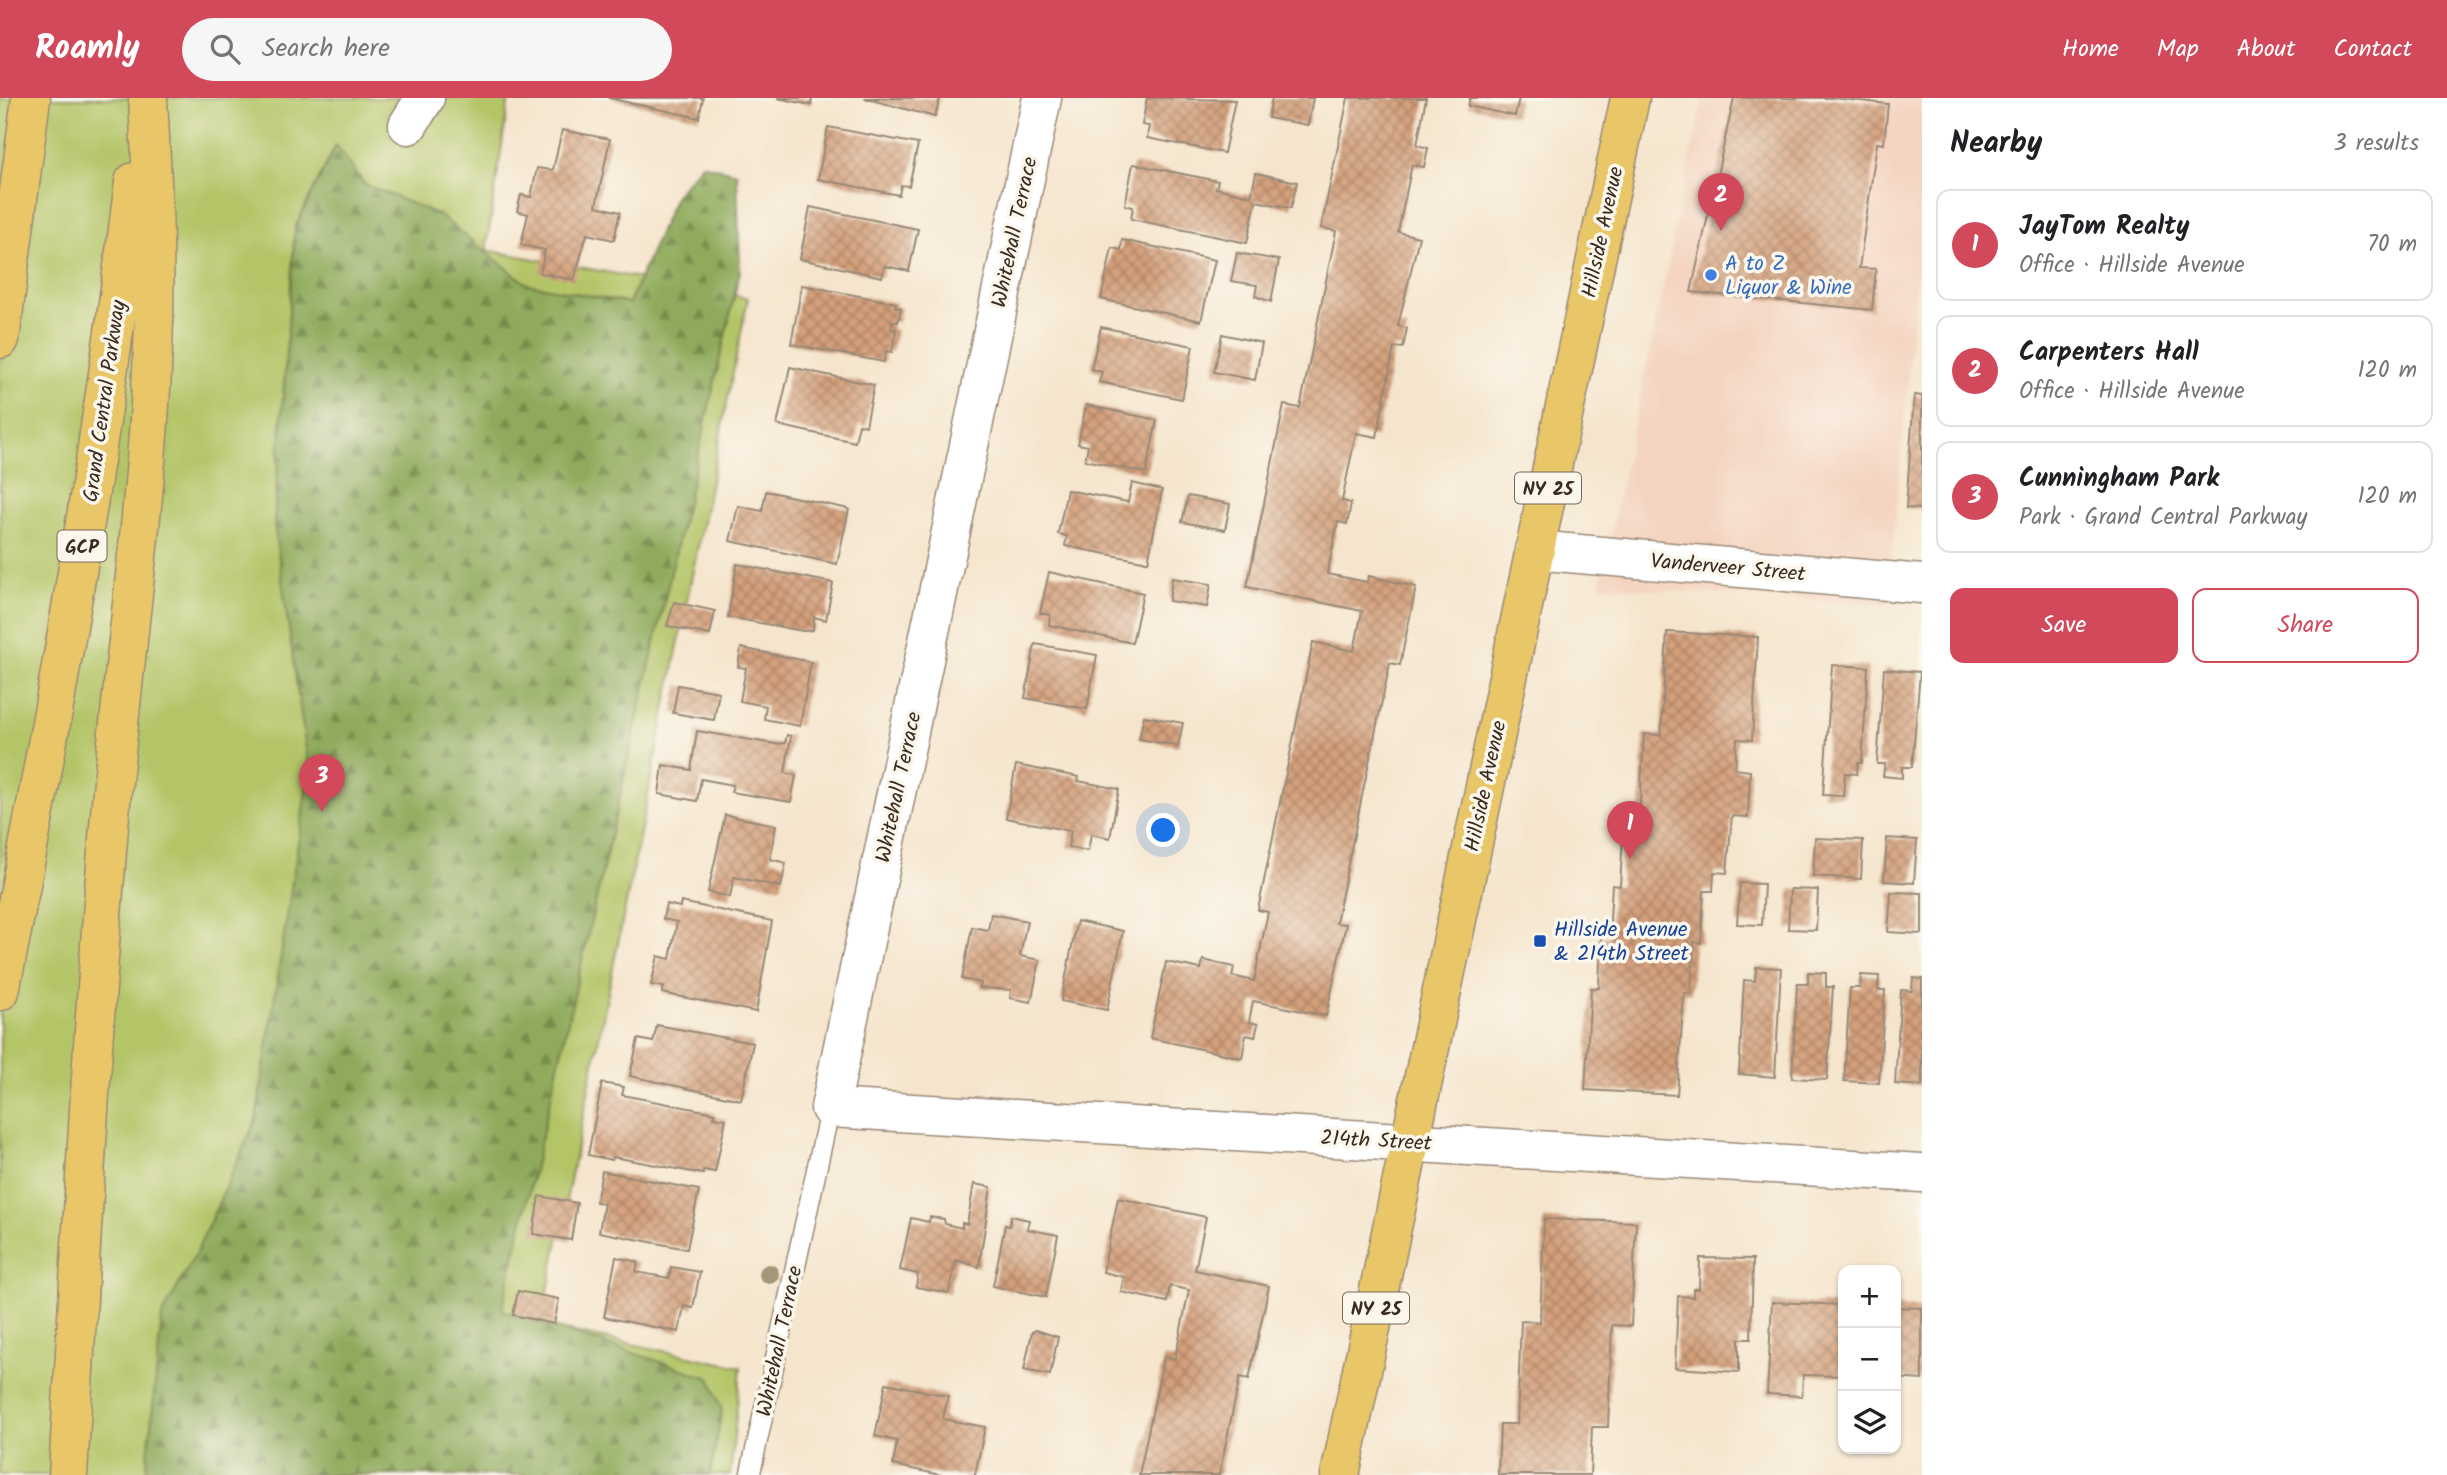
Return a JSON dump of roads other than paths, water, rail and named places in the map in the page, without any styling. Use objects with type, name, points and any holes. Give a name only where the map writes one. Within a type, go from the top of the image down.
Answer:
[{"type":"main road","name":"Grand Central Parkway","points":[[0,992],[69,628],[93,478],[146,98]]},
{"type":"main road","points":[[68,1475],[94,1023],[153,358],[154,224],[146,98]]},
{"type":"main road","name":"Hillside Avenue","points":[[1340,1475],[1630,98]]},
{"type":"main road","points":[[0,229],[30,105]]},
{"type":"main road","points":[[0,339],[30,105]]},
{"type":"street","name":"Whitehall Terrace","points":[[830,1108],[1042,98]]},
{"type":"street","name":"Vanderveer Street","points":[[1534,550],[1922,584]]},
{"type":"street","name":"214th Street","points":[[830,1108],[1922,1173]]},
{"type":"lane","name":"Whitehall Terrace","points":[[750,1475],[830,1108]]},
{"type":"place","name":"Carpenters Hall","points":[[1721,231]]},
{"type":"place","name":"A to Z Liquor & Wine","points":[[1711,275]]},
{"type":"place","name":"Cunningham Park","points":[[322,812]]},
{"type":"place","name":"JayTom Realty","points":[[1630,859]]},
{"type":"place","name":"Hillside Avenue & 214th Street","points":[[1540,941]]}]
